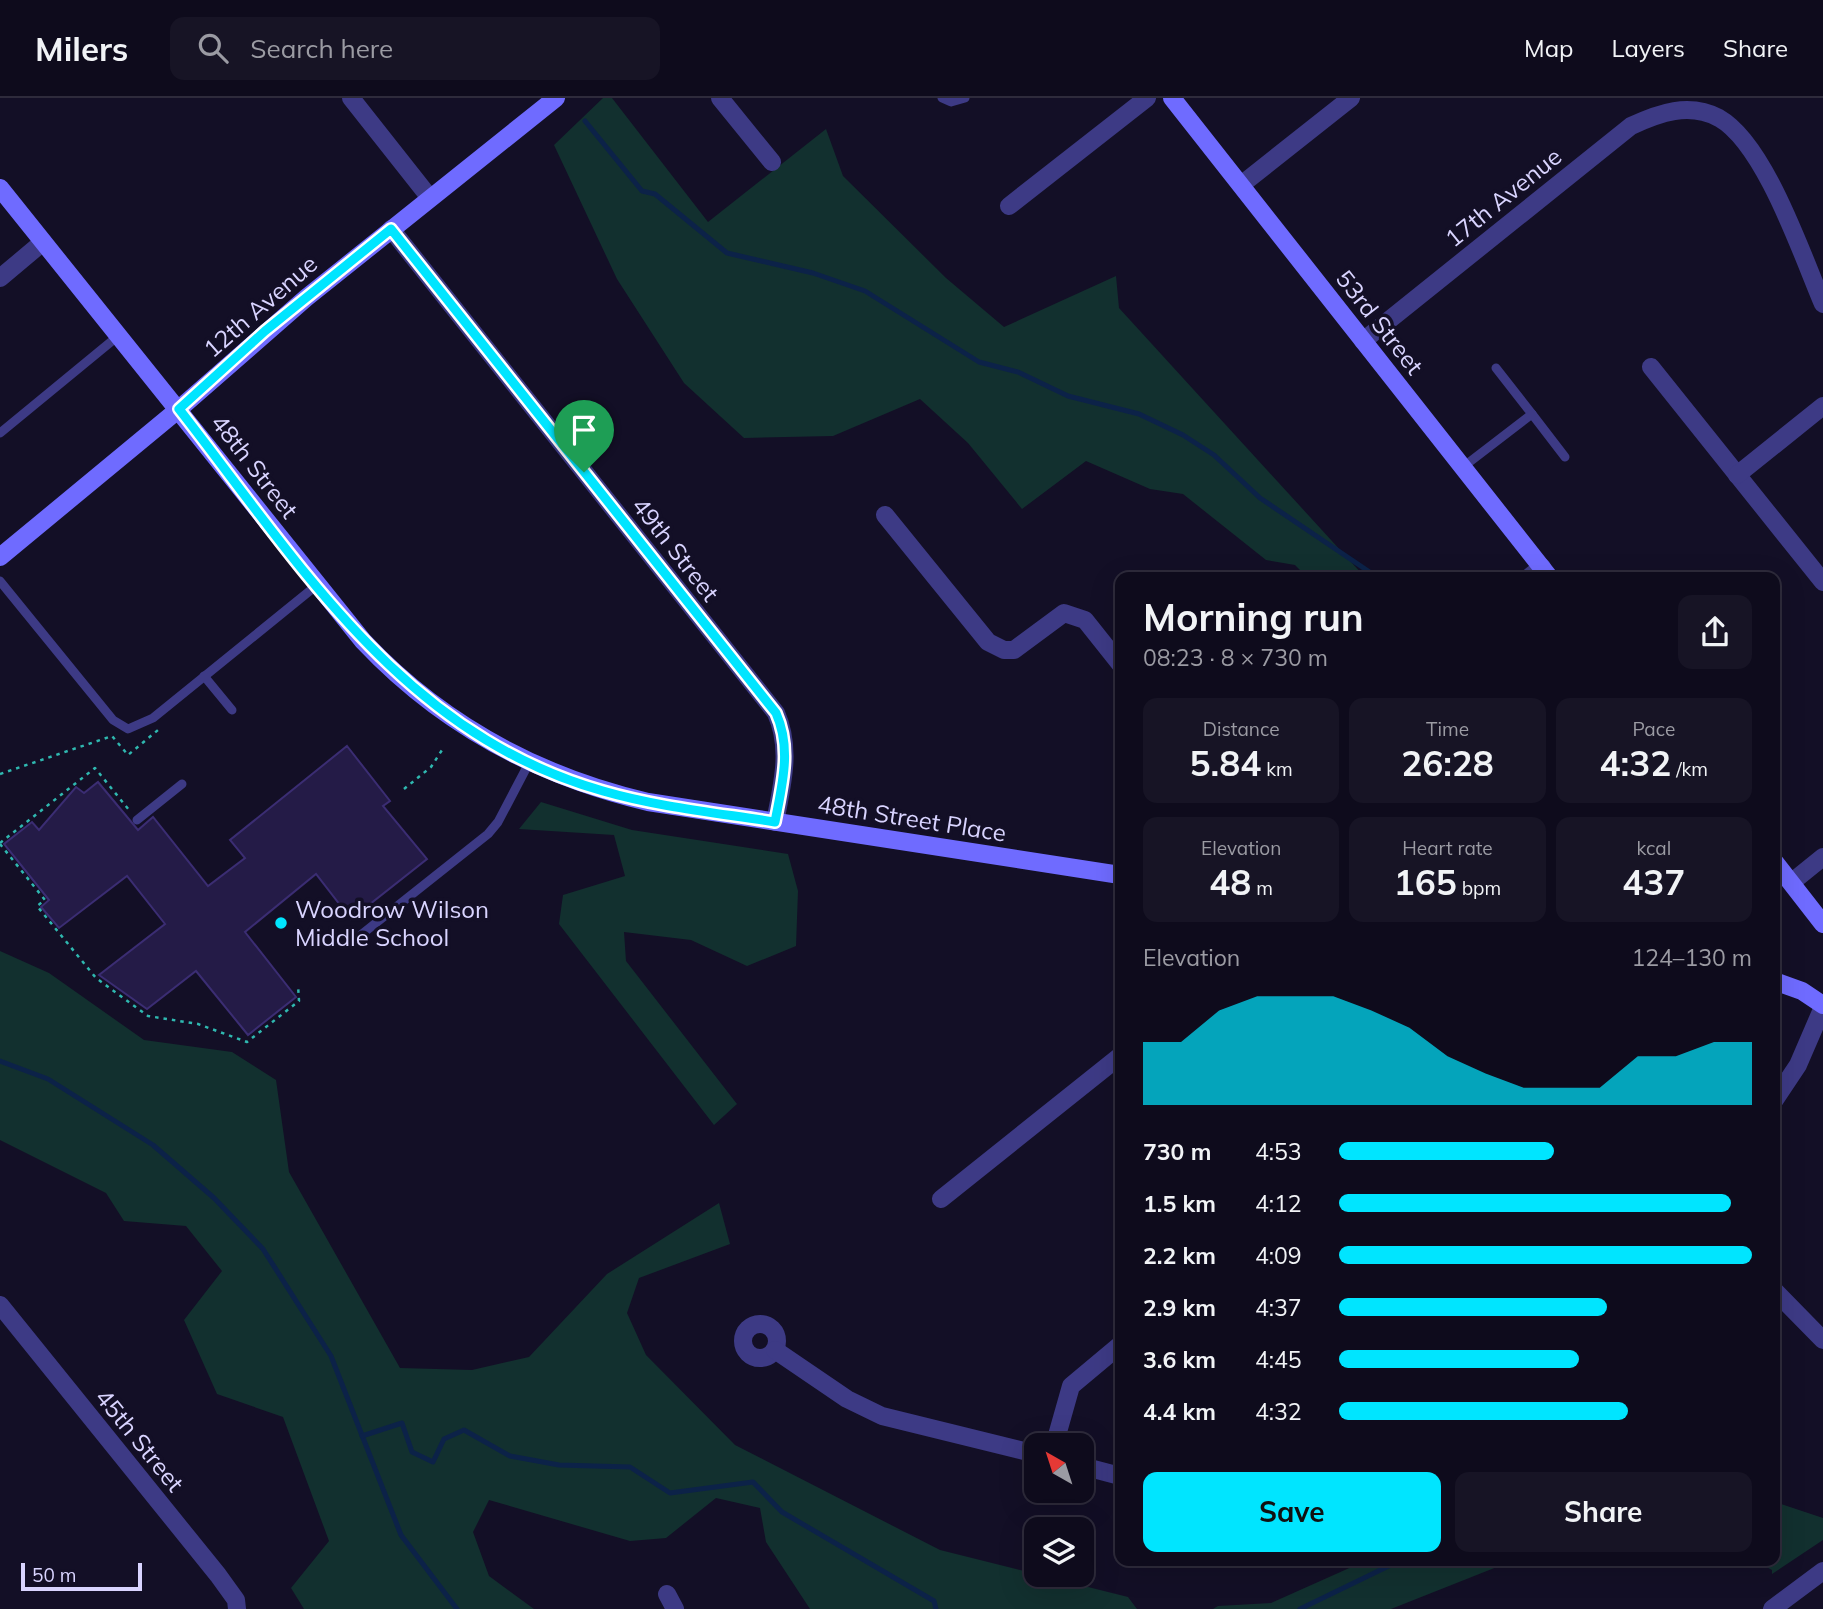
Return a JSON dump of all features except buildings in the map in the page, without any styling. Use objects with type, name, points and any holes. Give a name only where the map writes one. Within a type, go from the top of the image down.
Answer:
[{"type":"street","points":[[351,98],[430,198]]},
{"type":"street","name":"12th Avenue","points":[[0,557],[179,409],[265,331],[556,98]]},
{"type":"street","points":[[720,98],[772,162]]},
{"type":"street","points":[[1009,206],[1147,98]]},
{"type":"street","name":"53rd Street","points":[[1171,98],[1463,467],[1539,572]]},
{"type":"street","points":[[1241,185],[1351,98]]},
{"type":"street","name":"17th Avenue","points":[[1363,341],[1631,126],[1662,113],[1683,110],[1719,118],[1747,144],[1779,204],[1823,304]]},
{"type":"street","name":"48th Street","points":[[0,188],[317,585],[381,660],[461,726]]},
{"type":"street","name":"49th Street","points":[[391,229],[776,713],[783,728],[786,756],[775,822]]},
{"type":"street","points":[[0,278],[43,242]]},
{"type":"street","points":[[1651,367],[1823,582]]},
{"type":"street","points":[[1737,475],[1823,406]]},
{"type":"street","points":[[885,515],[988,642],[1003,650],[1014,650],[1064,613],[1085,620],[1115,658]]},
{"type":"street","name":"48th Street Place","points":[[461,726],[528,763],[602,791],[775,822],[1115,874]]},
{"type":"street","points":[[1791,882],[1823,857]]},
{"type":"street","points":[[1780,868],[1823,924]]},
{"type":"street","points":[[1780,983],[1802,991],[1823,1006],[1798,1065],[1780,1092]]},
{"type":"street","points":[[941,1199],[1115,1060]]},
{"type":"street","points":[[1780,1296],[1823,1340]]},
{"type":"street","name":"45th Street","points":[[0,1305],[218,1575],[236,1600],[237,1609]]},
{"type":"street","points":[[1058,1433],[1071,1386],[1115,1349]]},
{"type":"street","points":[[775,1350],[846,1399],[882,1416],[1024,1451]]},
{"type":"street","points":[[1094,1469],[1115,1475]]},
{"type":"street","points":[[1772,1609],[1823,1571]]},
{"type":"lane","points":[[942,98],[951,102],[965,98]]},
{"type":"lane","points":[[0,433],[118,336]]},
{"type":"lane","points":[[1496,368],[1564,457]]},
{"type":"lane","points":[[1463,467],[1532,414]]},
{"type":"lane","points":[[0,581],[121,726],[135,728],[145,723],[317,585]]},
{"type":"lane","points":[[204,676],[232,710]]},
{"type":"lane","points":[[357,938],[488,834],[498,822],[528,763]]},
{"type":"lane","points":[[137,820],[182,784]]},
{"type":"path","points":[[0,774],[112,736],[128,755],[159,729]]},
{"type":"path","points":[[404,789],[432,767],[444,747]]},
{"type":"path","points":[[137,820],[95,768],[0,843],[45,900],[37,906],[96,978],[148,1016],[198,1024],[247,1042],[299,1001],[298,985]]},
{"type":"green space","points":[[603,98],[612,98],[708,222],[826,129],[843,176],[946,278],[1004,327],[1116,276],[1119,308],[1360,572],[1302,572],[1295,565],[1266,560],[1183,494],[1150,489],[1086,461],[1022,509],[968,443],[920,399],[833,436],[744,438],[684,383],[617,279],[554,145]]},
{"type":"green space","points":[[541,802],[632,830],[788,854],[798,891],[796,946],[747,966],[691,940],[624,932],[626,961],[737,1104],[714,1125],[559,924],[563,895],[625,876],[614,835],[519,829]]},
{"type":"green space","points":[[0,951],[49,973],[144,1040],[232,1052],[276,1080],[289,1172],[400,1368],[472,1370],[529,1357],[607,1274],[719,1203],[730,1244],[639,1278],[627,1313],[646,1355],[735,1445],[940,1550],[1024,1571],[1024,1587],[1088,1587],[1128,1597],[1137,1609],[810,1609],[766,1542],[760,1508],[716,1498],[666,1538],[630,1541],[489,1500],[473,1532],[489,1576],[534,1609],[304,1609],[291,1588],[329,1541],[283,1417],[217,1394],[184,1320],[222,1271],[186,1226],[124,1221],[106,1193],[0,1140]]},
{"type":"green space","points":[[1780,1503],[1823,1518],[1823,1540],[1772,1574],[1772,1570],[1764,1566],[1780,1566]]},
{"type":"green space","points":[[1354,1566],[1499,1566],[1391,1609],[1213,1609],[1218,1606],[1271,1603]]},
{"type":"waterway","points":[[585,121],[642,191],[655,194],[727,253],[813,273],[865,291],[979,362],[1018,372],[1068,396],[1139,414],[1183,435],[1214,455],[1260,498],[1370,572]]},
{"type":"waterway","points":[[0,1061],[48,1079],[153,1145],[214,1198],[263,1249],[331,1356],[401,1535],[457,1609]]},
{"type":"waterway","points":[[362,1436],[402,1423],[412,1452],[433,1462],[444,1439],[464,1430],[510,1456],[559,1465],[630,1467],[670,1493],[753,1482],[782,1512],[934,1601],[936,1609]]},
{"type":"waterway","points":[[1300,1609],[1389,1566]]},
{"type":"place","name":"Woodrow Wilson Middle School","points":[[281,923]]},
{"type":"route","points":[[391,229],[584,472],[776,713],[783,728],[786,756],[775,822],[648,802],[602,791],[541,769],[507,753],[441,713],[402,680],[363,641],[179,409],[265,331],[391,229]]}]
